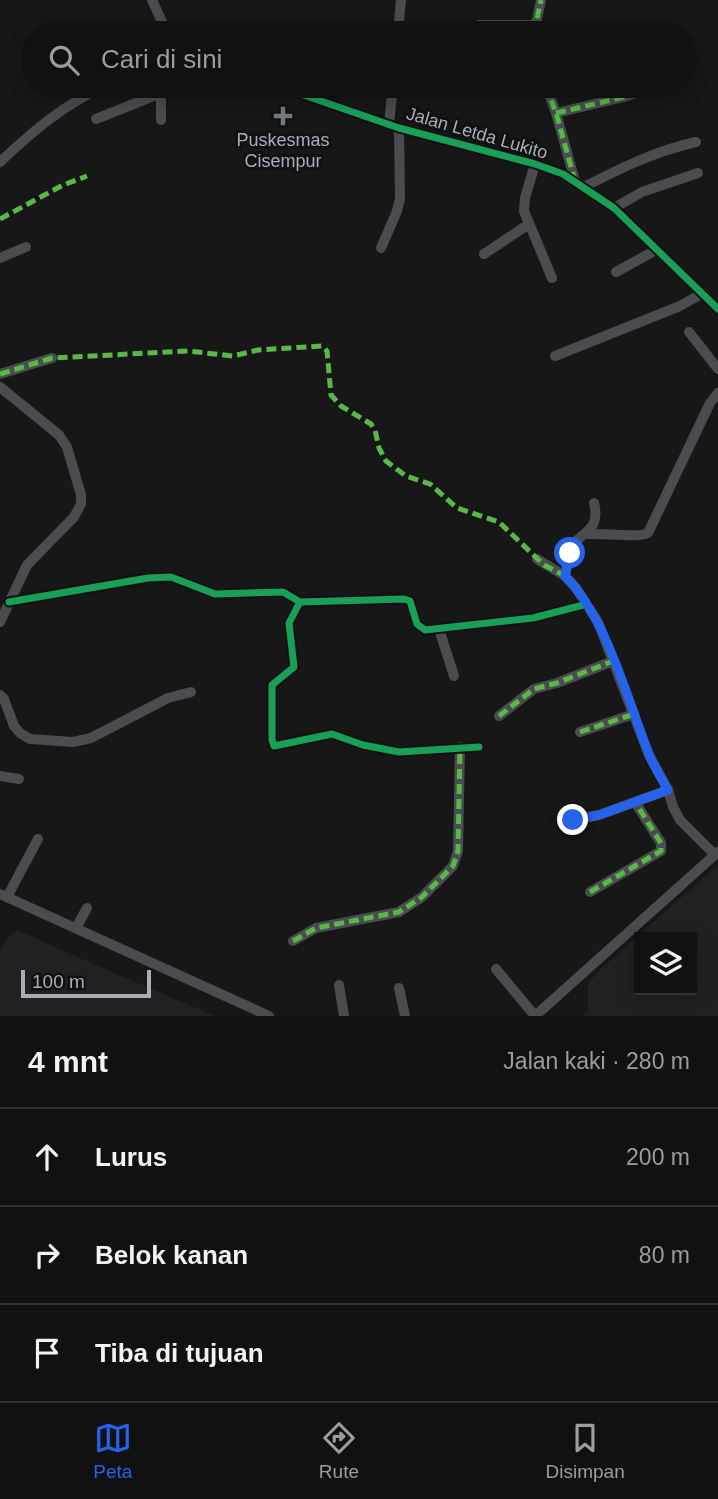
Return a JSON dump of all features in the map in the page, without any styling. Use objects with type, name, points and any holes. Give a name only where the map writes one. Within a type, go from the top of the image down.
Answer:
[{"type":"street","points":[[152,0],[162,21]]},
{"type":"street","points":[[399,21],[401,0]]},
{"type":"street","points":[[536,21],[541,0]]},
{"type":"street","points":[[0,162],[26,136],[82,98]]},
{"type":"street","points":[[96,119],[145,98]]},
{"type":"street","points":[[162,120],[163,98]]},
{"type":"street","name":"Jalan Letda Lukito","points":[[312,98],[394,126],[535,164],[579,184],[614,208],[718,309]]},
{"type":"street","points":[[381,248],[400,199],[393,98]]},
{"type":"street","points":[[550,98],[579,184],[667,148],[696,142]]},
{"type":"street","points":[[556,113],[620,98]]},
{"type":"street","points":[[535,164],[524,208],[552,278]]},
{"type":"street","points":[[614,208],[642,192],[698,173]]},
{"type":"street","points":[[484,254],[529,224]]},
{"type":"street","points":[[0,258],[26,247]]},
{"type":"street","points":[[616,272],[656,250]]},
{"type":"street","points":[[555,356],[680,306],[703,293]]},
{"type":"street","points":[[689,332],[718,369]]},
{"type":"street","points":[[0,374],[52,358]]},
{"type":"street","points":[[0,387],[59,435],[72,459],[81,495],[81,504],[74,517],[27,565],[0,622]]},
{"type":"street","points":[[589,534],[616,533],[639,537],[648,533],[669,485],[710,403],[718,393]]},
{"type":"street","points":[[565,576],[573,547],[589,534],[596,516],[594,503]]},
{"type":"street","points":[[496,969],[535,1016],[717,854],[680,820],[668,790],[654,766],[598,622],[565,576],[537,559]]},
{"type":"street","points":[[9,602],[148,578],[171,578],[215,594],[283,592],[300,602],[404,599],[411,604],[420,627],[425,630],[533,618],[587,604]]},
{"type":"street","points":[[300,602],[289,623],[288,634],[294,667],[272,685],[274,746],[332,733],[363,745],[399,752],[479,747]]},
{"type":"street","points":[[439,629],[454,676]]},
{"type":"street","points":[[499,716],[534,689],[613,661]]},
{"type":"street","points":[[0,695],[4,699],[13,726],[20,733],[30,739],[73,742],[91,738],[168,698],[191,692]]},
{"type":"street","points":[[580,732],[634,714]]},
{"type":"street","points":[[293,941],[316,928],[399,912],[422,897],[453,866],[458,851],[460,747]]},
{"type":"street","points":[[0,776],[19,779]]},
{"type":"street","points":[[573,820],[599,815],[668,790]]},
{"type":"street","points":[[590,892],[661,851],[661,843],[635,802]]},
{"type":"street","points":[[38,839],[4,896],[269,1016]]},
{"type":"street","points":[[76,928],[87,908]]},
{"type":"street","points":[[339,985],[344,1016]]},
{"type":"street","points":[[399,988],[405,1016]]},
{"type":"shaded area","points":[[718,865],[718,1016],[582,1016],[588,1011],[588,983],[634,940],[634,995],[697,995],[697,932],[642,932]]},
{"type":"shaded area","points":[[17,930],[215,1016],[0,1016],[0,951],[8,937]]},
{"type":"marked path","points":[[537,21],[541,0]]},
{"type":"marked path","points":[[550,98],[575,181]]},
{"type":"marked path","points":[[556,113],[620,98]]},
{"type":"marked path","points":[[0,219],[63,185],[87,176]]},
{"type":"marked path","points":[[0,374],[52,358],[188,351],[233,356],[258,350],[322,346],[327,351],[331,395],[341,406],[371,424],[386,461],[406,476],[430,484],[457,508],[499,522],[544,565],[565,576]]},
{"type":"marked path","points":[[499,716],[534,689],[613,661]]},
{"type":"marked path","points":[[580,732],[634,714]]},
{"type":"marked path","points":[[293,941],[316,928],[399,912],[422,897],[453,866],[458,851],[460,747]]},
{"type":"marked path","points":[[573,820],[599,815],[668,790]]},
{"type":"marked path","points":[[590,892],[661,851],[661,843],[635,802]]},
{"type":"cycle path","points":[[312,98],[399,128],[563,174],[614,208],[718,309]]},
{"type":"cycle path","points":[[9,602],[148,578],[171,577],[215,594],[283,592],[300,602],[404,599],[410,601],[417,624],[425,630],[533,618],[587,604]]},
{"type":"cycle path","points":[[300,602],[289,623],[294,667],[272,685],[274,746],[332,734],[363,745],[399,752],[479,747]]},
{"type":"place","name":"Puskesmas Cisempur","points":[[283,116]]},
{"type":"route","points":[[570,553],[565,576],[598,622],[649,755],[668,790],[599,815],[573,820]]}]
